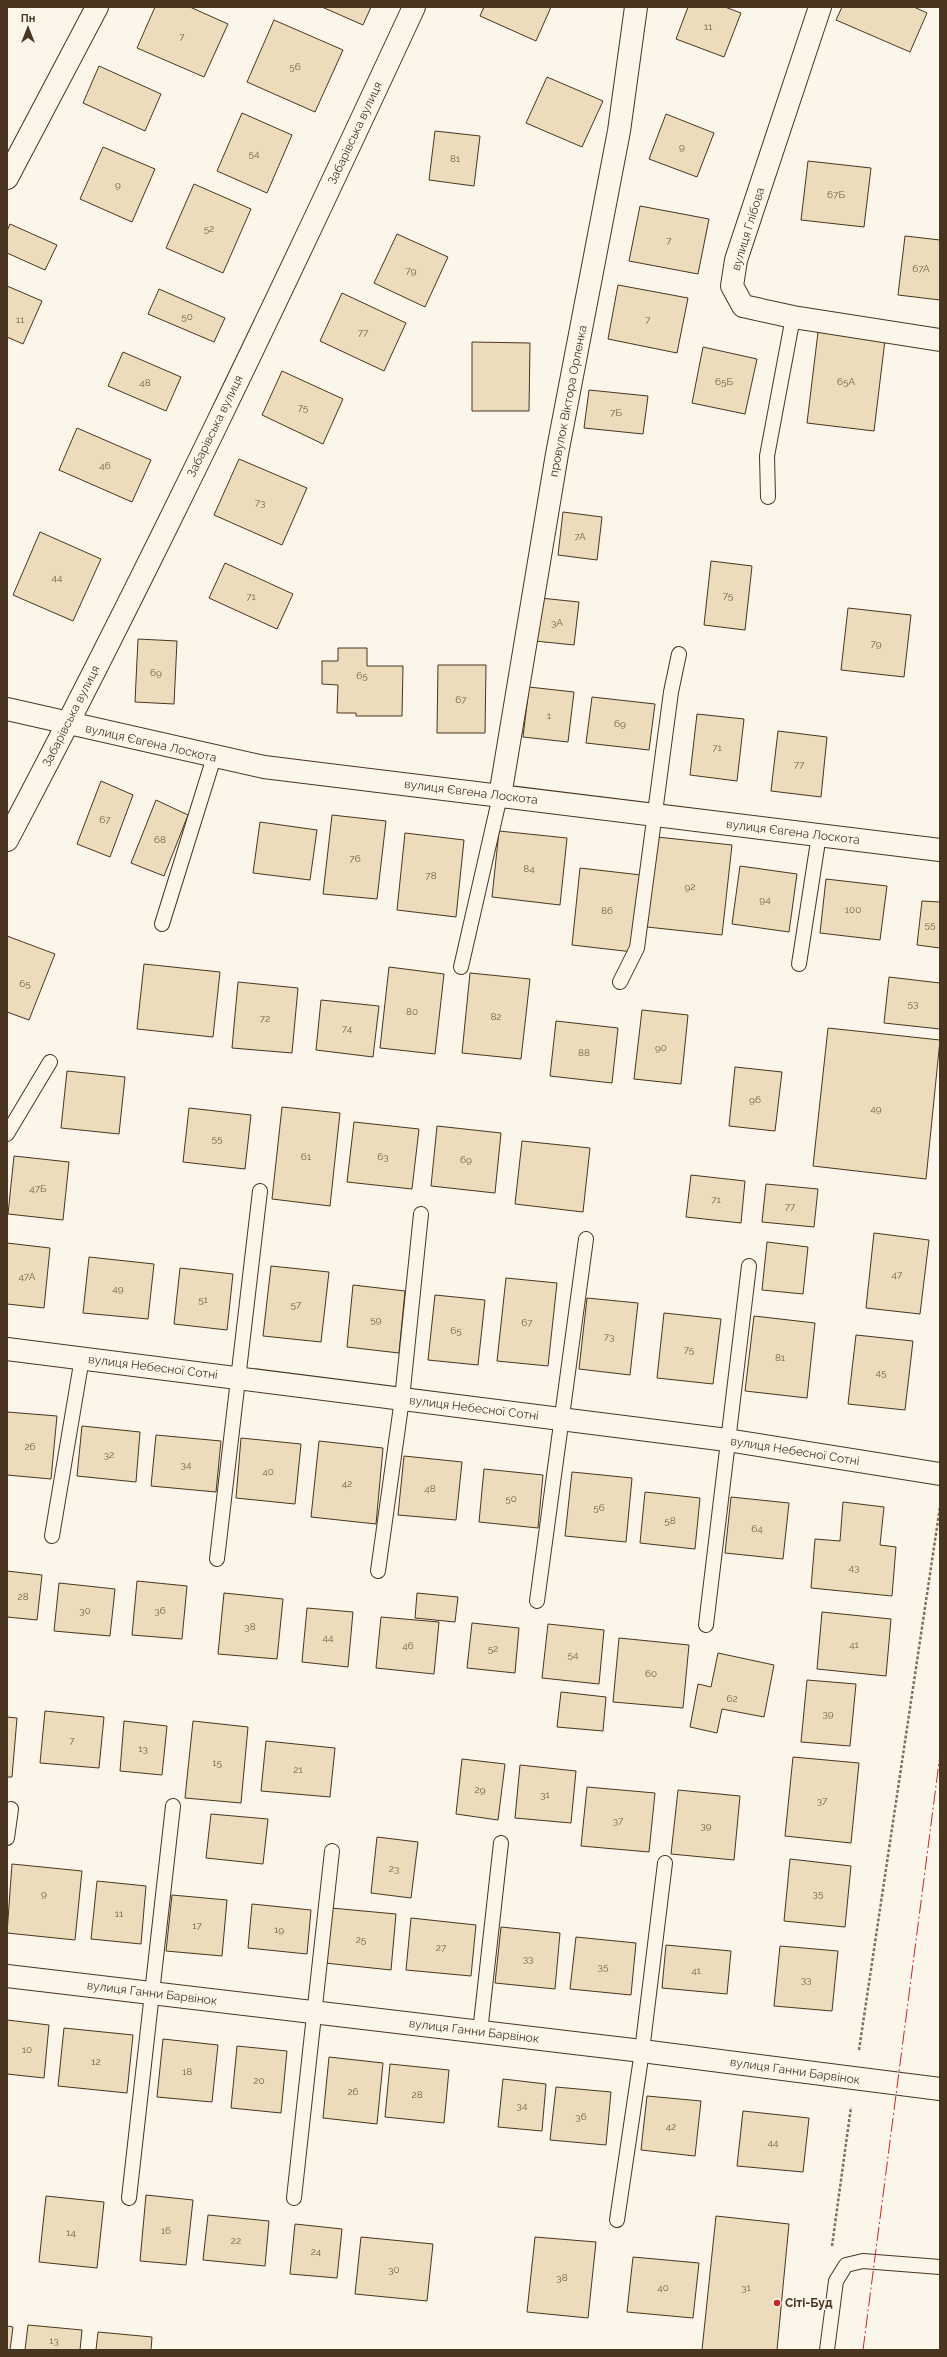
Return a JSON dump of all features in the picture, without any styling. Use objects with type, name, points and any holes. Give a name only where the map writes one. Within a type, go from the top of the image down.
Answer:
[{"type":"street","points":[[7,178],[97,7]]},
{"type":"street","name":"Забарівська вулиця","points":[[7,840],[68,724],[213,430],[414,7]]},
{"type":"street","name":"провулок Віктора Орленка","points":[[500,796],[557,454],[619,131],[636,7]]},
{"type":"street","name":"вулиця Глібова","points":[[820,7],[736,260],[732,286],[743,306],[793,317],[940,340]]},
{"type":"street","name":"вулиця Євгена Лоскота","points":[[7,709],[214,757],[264,767],[940,850]]},
{"type":"street","name":"вулиця Небесної Сотні","points":[[7,1349],[727,1440],[940,1474]]},
{"type":"street","name":"вулиця Ганни Барвінок","points":[[7,1976],[642,2051],[940,2089]]},
{"type":"lane","points":[[768,497],[767,456],[793,317]]},
{"type":"lane","points":[[620,982],[637,948],[657,815],[671,692],[679,654]]},
{"type":"lane","points":[[162,924],[214,757]]},
{"type":"lane","points":[[461,967],[500,796]]},
{"type":"lane","points":[[799,964],[820,835]]},
{"type":"lane","points":[[7,1134],[50,1062]]},
{"type":"lane","points":[[217,1559],[260,1190]]},
{"type":"lane","points":[[378,1572],[402,1399],[421,1214]]},
{"type":"lane","points":[[537,1602],[586,1239]]},
{"type":"lane","points":[[706,1625],[749,1266]]},
{"type":"lane","points":[[52,1536],[82,1358]]},
{"type":"lane","points":[[129,2198],[173,1806]]},
{"type":"lane","points":[[7,1838],[10,1809]]},
{"type":"lane","points":[[480,2032],[501,1843]]},
{"type":"lane","points":[[294,2198],[313,2012],[332,1851]]},
{"type":"lane","points":[[618,2220],[642,2051],[665,1863]]},
{"type":"lane","points":[[827,2350],[836,2281],[846,2266],[863,2261],[940,2267]]},
{"type":"path","points":[[832,2249],[855,2079],[940,1507]]},
{"type":"building","points":[[155,7],[190,7],[228,24],[204,77],[137,48]]},
{"type":"building","points":[[322,7],[371,7],[363,25]]},
{"type":"building","points":[[484,7],[551,7],[536,41],[480,16]]},
{"type":"building","points":[[688,7],[725,7],[741,13],[724,57],[676,39]]},
{"type":"building","points":[[842,7],[914,7],[927,13],[910,52],[836,20]]},
{"type":"building","points":[[274,20],[343,50],[315,112],[247,82]]},
{"type":"building","points":[[99,66],[161,94],[145,131],[83,103]]},
{"type":"building","points":[[547,77],[603,101],[582,147],[526,123]]},
{"type":"building","points":[[242,113],[292,135],[267,193],[217,171]]},
{"type":"building","points":[[666,114],[714,133],[697,177],[649,159]]},
{"type":"building","points":[[435,131],[480,136],[474,186],[429,180]]},
{"type":"building","points":[[103,147],[155,169],[132,222],[80,199]]},
{"type":"building","points":[[808,161],[871,168],[864,227],[801,220]]},
{"type":"building","points":[[194,184],[251,209],[223,273],[166,248]]},
{"type":"building","points":[[640,206],[709,219],[698,274],[629,261]]},
{"type":"building","points":[[10,224],[57,245],[45,270],[7,253],[7,231]]},
{"type":"building","points":[[397,234],[448,257],[425,307],[374,283]]},
{"type":"building","points":[[905,236],[940,240],[940,300],[898,295]]},
{"type":"building","points":[[618,285],[688,298],[677,353],[608,339]]},
{"type":"building","points":[[7,286],[42,301],[23,344],[7,337]]},
{"type":"building","points":[[159,289],[225,318],[214,342],[148,314]]},
{"type":"building","points":[[342,293],[406,323],[384,371],[320,341]]},
{"type":"building","points":[[818,332],[885,340],[874,431],[807,423]]},
{"type":"building","points":[[472,342],[530,343],[529,411],[472,411]]},
{"type":"building","points":[[703,347],[757,359],[745,414],[692,403]]},
{"type":"building","points":[[123,352],[181,377],[166,411],[108,386]]},
{"type":"building","points":[[282,371],[343,399],[323,444],[262,415]]},
{"type":"building","points":[[589,390],[648,396],[643,434],[584,428]]},
{"type":"building","points":[[77,428],[151,460],[132,502],[59,470]]},
{"type":"building","points":[[239,459],[307,488],[282,545],[214,515]]},
{"type":"building","points":[[563,512],[602,517],[597,560],[558,555]]},
{"type":"building","points":[[40,532],[101,559],[73,621],[13,595]]},
{"type":"building","points":[[711,561],[752,566],[745,630],[704,625]]},
{"type":"building","points":[[225,563],[293,594],[277,629],[209,598]]},
{"type":"building","points":[[540,598],[579,602],[574,645],[535,641]]},
{"type":"building","points":[[848,608],[911,615],[904,677],[841,670]]},
{"type":"building","points":[[138,639],[177,641],[174,704],[135,702]]},
{"type":"building","points":[[338,648],[367,648],[367,666],[403,666],[402,716],[356,716],[356,713],[337,713],[338,685],[322,684],[322,661],[338,661]]},
{"type":"building","points":[[438,665],[486,665],[485,733],[437,733]]},
{"type":"building","points":[[529,687],[574,692],[568,742],[523,737]]},
{"type":"building","points":[[592,697],[655,704],[649,750],[586,743]]},
{"type":"building","points":[[697,714],[744,719],[737,781],[690,775]]},
{"type":"building","points":[[778,731],[827,737],[821,797],[771,791]]},
{"type":"building","points":[[101,781],[133,795],[110,857],[77,844]]},
{"type":"building","points":[[156,800],[188,815],[164,876],[131,863]]},
{"type":"building","points":[[332,815],[386,821],[377,899],[323,894]]},
{"type":"building","points":[[260,822],[317,830],[310,880],[253,873]]},
{"type":"building","points":[[499,831],[567,838],[560,905],[492,897]]},
{"type":"building","points":[[405,833],[464,840],[456,917],[397,910]]},
{"type":"building","points":[[657,837],[732,845],[722,935],[647,927]]},
{"type":"building","points":[[740,866],[797,874],[789,932],[732,924]]},
{"type":"building","points":[[580,868],[641,875],[633,952],[572,945]]},
{"type":"building","points":[[826,879],[887,886],[880,940],[820,933]]},
{"type":"building","points":[[922,901],[940,902],[940,948],[917,945]]},
{"type":"building","points":[[7,936],[55,954],[29,1020],[7,1012]]},
{"type":"building","points":[[144,964],[220,972],[213,1037],[137,1029]]},
{"type":"building","points":[[389,967],[444,974],[435,1054],[380,1048]]},
{"type":"building","points":[[470,973],[530,979],[521,1059],[462,1053]]},
{"type":"building","points":[[889,977],[940,983],[940,1029],[884,1023]]},
{"type":"building","points":[[238,982],[298,988],[292,1053],[232,1048]]},
{"type":"building","points":[[321,1000],[379,1006],[373,1057],[316,1050]]},
{"type":"building","points":[[642,1010],[688,1015],[681,1084],[634,1079]]},
{"type":"building","points":[[556,1021],[618,1028],[612,1083],[550,1076]]},
{"type":"building","points":[[828,1028],[940,1040],[926,1179],[813,1166]]},
{"type":"building","points":[[735,1067],[782,1072],[775,1131],[729,1126]]},
{"type":"building","points":[[67,1071],[125,1077],[119,1134],[61,1128]]},
{"type":"building","points":[[282,1107],[340,1113],[330,1206],[272,1199]]},
{"type":"building","points":[[189,1108],[251,1115],[245,1169],[183,1162]]},
{"type":"building","points":[[354,1122],[419,1129],[412,1189],[347,1182]]},
{"type":"building","points":[[437,1126],[501,1133],[495,1193],[431,1186]]},
{"type":"building","points":[[522,1141],[590,1148],[583,1212],[515,1204]]},
{"type":"building","points":[[14,1156],[69,1162],[63,1220],[8,1214]]},
{"type":"building","points":[[691,1175],[745,1181],[741,1223],[686,1217]]},
{"type":"building","points":[[766,1184],[818,1189],[814,1227],[762,1222]]},
{"type":"building","points":[[874,1233],[929,1240],[920,1314],[866,1308]]},
{"type":"building","points":[[767,1242],[808,1247],[803,1294],[762,1290]]},
{"type":"building","points":[[7,1243],[50,1248],[44,1308],[7,1304]]},
{"type":"building","points":[[89,1257],[154,1264],[148,1319],[83,1313]]},
{"type":"building","points":[[271,1266],[329,1272],[321,1342],[263,1336]]},
{"type":"building","points":[[180,1268],[233,1274],[227,1330],[174,1324]]},
{"type":"building","points":[[506,1278],[557,1283],[548,1366],[497,1361]]},
{"type":"building","points":[[353,1285],[405,1291],[399,1353],[347,1347]]},
{"type":"building","points":[[435,1295],[485,1300],[478,1365],[428,1360]]},
{"type":"building","points":[[587,1298],[638,1303],[630,1375],[579,1369]]},
{"type":"building","points":[[664,1313],[721,1319],[713,1384],[657,1378]]},
{"type":"building","points":[[754,1316],[815,1323],[807,1398],[745,1391]]},
{"type":"building","points":[[856,1335],[913,1341],[905,1410],[848,1404]]},
{"type":"building","points":[[7,1412],[57,1416],[51,1479],[7,1475]]},
{"type":"building","points":[[82,1426],[140,1432],[136,1482],[77,1476]]},
{"type":"building","points":[[156,1435],[221,1441],[216,1492],[151,1486]]},
{"type":"building","points":[[241,1438],[301,1444],[295,1504],[236,1498]]},
{"type":"building","points":[[319,1441],[383,1448],[376,1524],[311,1517]]},
{"type":"building","points":[[404,1456],[462,1462],[456,1520],[398,1515]]},
{"type":"building","points":[[484,1469],[543,1475],[538,1528],[479,1522]]},
{"type":"building","points":[[572,1472],[632,1478],[626,1542],[565,1536]]},
{"type":"building","points":[[645,1492],[700,1498],[695,1549],[640,1543]]},
{"type":"building","points":[[731,1497],[789,1503],[783,1559],[725,1553]]},
{"type":"building","points":[[843,1502],[884,1507],[880,1545],[896,1547],[892,1596],[811,1588],[815,1539],[840,1541]]},
{"type":"building","points":[[7,1571],[42,1575],[37,1620],[7,1617]]},
{"type":"building","points":[[137,1581],[187,1586],[182,1639],[132,1635]]},
{"type":"building","points":[[59,1583],[115,1589],[110,1636],[54,1631]]},
{"type":"building","points":[[224,1593],[283,1599],[277,1659],[218,1654]]},
{"type":"building","points":[[417,1593],[458,1597],[455,1622],[415,1618]]},
{"type":"building","points":[[307,1608],[353,1612],[348,1667],[302,1662]]},
{"type":"building","points":[[822,1612],[891,1619],[886,1676],[817,1669]]},
{"type":"building","points":[[381,1617],[439,1622],[434,1674],[376,1668]]},
{"type":"building","points":[[472,1623],[519,1628],[515,1673],[467,1668]]},
{"type":"building","points":[[548,1624],[604,1630],[599,1684],[542,1678]]},
{"type":"building","points":[[619,1638],[689,1645],[683,1708],[613,1702]]},
{"type":"building","points":[[718,1653],[774,1665],[764,1717],[722,1709],[717,1733],[690,1727],[698,1684],[711,1687]]},
{"type":"building","points":[[807,1680],[856,1684],[850,1746],[801,1742]]},
{"type":"building","points":[[561,1692],[606,1697],[603,1731],[557,1727]]},
{"type":"building","points":[[45,1711],[104,1717],[99,1768],[40,1763]]},
{"type":"building","points":[[7,1717],[17,1718],[12,1777],[7,1777]]},
{"type":"building","points":[[124,1721],[167,1726],[162,1775],[120,1771]]},
{"type":"building","points":[[193,1721],[248,1727],[241,1803],[185,1798]]},
{"type":"building","points":[[266,1741],[335,1748],[330,1797],[261,1791]]},
{"type":"building","points":[[793,1757],[859,1763],[851,1843],[785,1836]]},
{"type":"building","points":[[462,1759],[505,1764],[498,1820],[456,1814]]},
{"type":"building","points":[[520,1765],[576,1771],[571,1823],[515,1818]]},
{"type":"building","points":[[587,1787],[655,1793],[649,1852],[581,1846]]},
{"type":"building","points":[[678,1790],[740,1796],[734,1860],[671,1854]]},
{"type":"building","points":[[211,1814],[268,1819],[263,1864],[206,1858]]},
{"type":"building","points":[[377,1837],[418,1842],[411,1898],[371,1893]]},
{"type":"building","points":[[790,1859],[851,1866],[845,1927],[784,1921]]},
{"type":"building","points":[[12,1864],[82,1871],[75,1940],[7,1933]]},
{"type":"building","points":[[97,1881],[146,1886],[141,1944],[91,1939]]},
{"type":"building","points":[[172,1895],[227,1900],[222,1956],[166,1951]]},
{"type":"building","points":[[252,1904],[311,1910],[307,1954],[248,1948]]},
{"type":"building","points":[[331,1908],[396,1914],[391,1970],[325,1963]]},
{"type":"building","points":[[411,1918],[476,1925],[471,1976],[406,1970]]},
{"type":"building","points":[[501,1927],[560,1933],[555,1989],[495,1983]]},
{"type":"building","points":[[576,1937],[636,1943],[631,1995],[570,1989]]},
{"type":"building","points":[[666,1945],[731,1951],[727,1994],[662,1988]]},
{"type":"building","points":[[780,1946],[838,1951],[832,2011],[774,2006]]},
{"type":"building","points":[[7,2020],[49,2025],[44,2078],[7,2074]]},
{"type":"building","points":[[64,2028],[133,2035],[127,2093],[58,2086]]},
{"type":"building","points":[[163,2039],[218,2045],[212,2102],[157,2097]]},
{"type":"building","points":[[237,2046],[287,2051],[281,2113],[231,2108]]},
{"type":"building","points":[[329,2057],[383,2063],[377,2124],[323,2118]]},
{"type":"building","points":[[390,2064],[449,2070],[444,2123],[385,2117]]},
{"type":"building","points":[[503,2079],[546,2084],[542,2131],[498,2127]]},
{"type":"building","points":[[556,2087],[611,2092],[606,2145],[550,2140]]},
{"type":"building","points":[[647,2096],[701,2101],[695,2156],[641,2150]]},
{"type":"building","points":[[743,2111],[809,2118],[803,2172],[737,2166]]},
{"type":"building","points":[[146,2195],[193,2200],[186,2265],[140,2261]]},
{"type":"building","points":[[46,2196],[104,2202],[97,2268],[39,2262]]},
{"type":"building","points":[[208,2215],[269,2221],[265,2266],[203,2260]]},
{"type":"building","points":[[716,2216],[789,2224],[777,2350],[702,2350]]},
{"type":"building","points":[[295,2224],[342,2229],[337,2278],[290,2274]]},
{"type":"building","points":[[361,2237],[433,2244],[427,2301],[355,2294]]},
{"type":"building","points":[[535,2237],[596,2242],[588,2318],[527,2312]]},
{"type":"building","points":[[633,2257],[699,2263],[693,2318],[627,2312]]},
{"type":"building","points":[[28,2325],[82,2330],[80,2350],[25,2350]]},
{"type":"building","points":[[7,2326],[13,2327],[10,2350],[7,2350]]},
{"type":"building","points":[[98,2332],[152,2337],[151,2350],[96,2350]]},
{"type":"power","points":[[863,2350],[940,1755]]},
{"type":"place","name":"Сіті-Буд","points":[[777,2303]]}]
